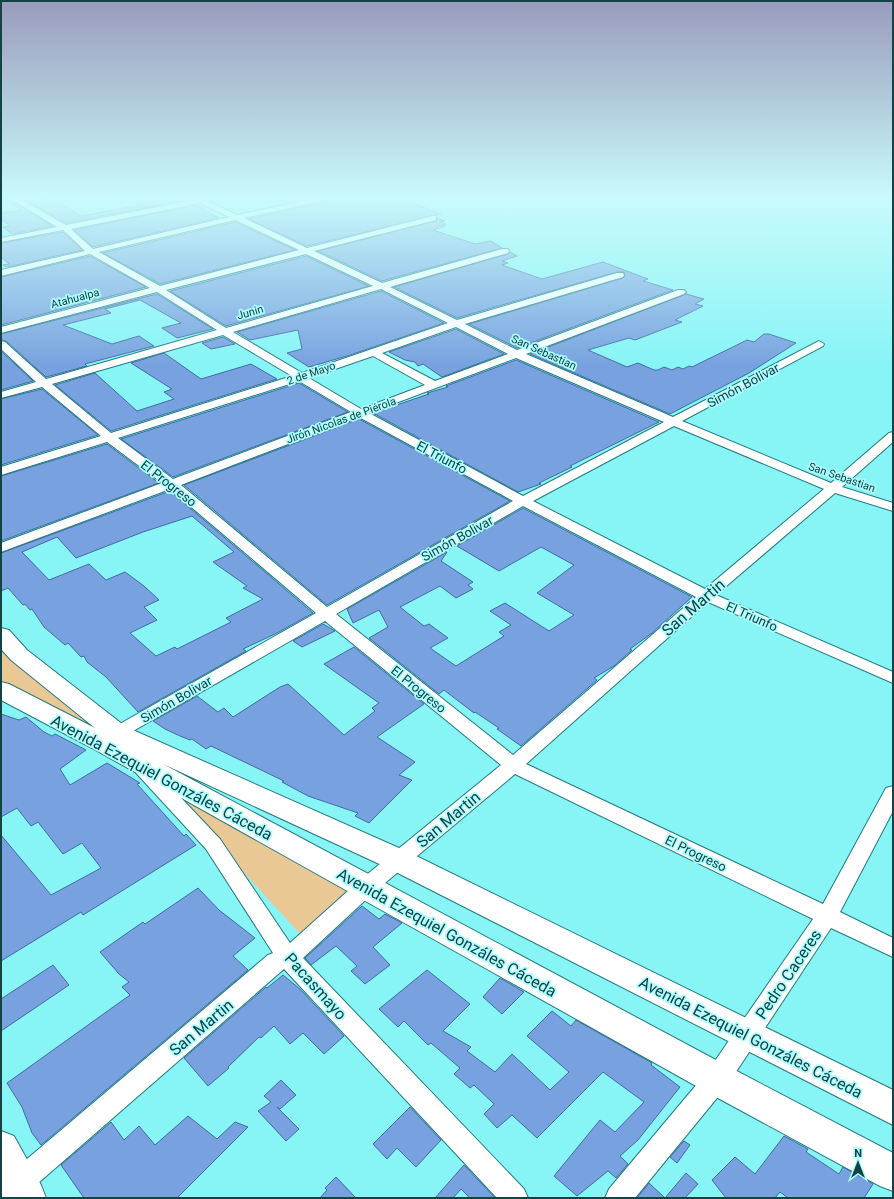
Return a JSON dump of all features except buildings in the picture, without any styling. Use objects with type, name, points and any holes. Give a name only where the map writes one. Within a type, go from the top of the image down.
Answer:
[{"type":"main road","name":"Avenida Ezequiel Gonzáles Cáceda","points":[[1,635],[19,656],[135,761],[716,1079],[893,1173]]},
{"type":"main road","name":"Avenida Ezequiel Gonzáles Cáceda","points":[[1,690],[398,860],[893,1108]]},
{"type":"main road","points":[[1,1149],[16,1193]]},
{"type":"street","points":[[1,273],[84,254]]},
{"type":"street","name":"El Triunfo","points":[[95,254],[158,289],[358,412],[523,501],[706,596],[893,678]]},
{"type":"street","name":"Atahualpa","points":[[1,330],[294,254]]},
{"type":"street","name":"San Sebastian","points":[[312,254],[381,286],[517,354],[833,488],[893,507]]},
{"type":"street","name":"Junin","points":[[1,394],[226,332],[495,254]]},
{"type":"street","name":"2 de Mayo","points":[[1,471],[301,377],[456,324],[620,275]]},
{"type":"street","name":"Jirón Nicolas de Piérola","points":[[1,548],[358,412],[681,292]]},
{"type":"street","name":"El Progreso","points":[[1,344],[44,383],[109,437],[172,484],[325,613],[513,765],[893,948]]},
{"type":"street","name":"Simón Bolivar","points":[[109,737],[523,501],[820,344]]},
{"type":"street","points":[[372,352],[434,385]]},
{"type":"street","name":"San Martin","points":[[16,1193],[276,962],[288,958],[366,887],[513,765],[706,596],[893,436]]},
{"type":"street","name":"Pacasmayo","points":[[135,761],[213,844],[288,958],[514,1198]]},
{"type":"street","name":"Pedro Caceres","points":[[618,1198],[716,1079],[748,1035],[827,916],[893,793]]},
{"type":"shaded area","points":[[1,635],[117,733],[101,742],[1,690]]},
{"type":"shaded area","points":[[149,770],[363,888],[303,937]]}]
